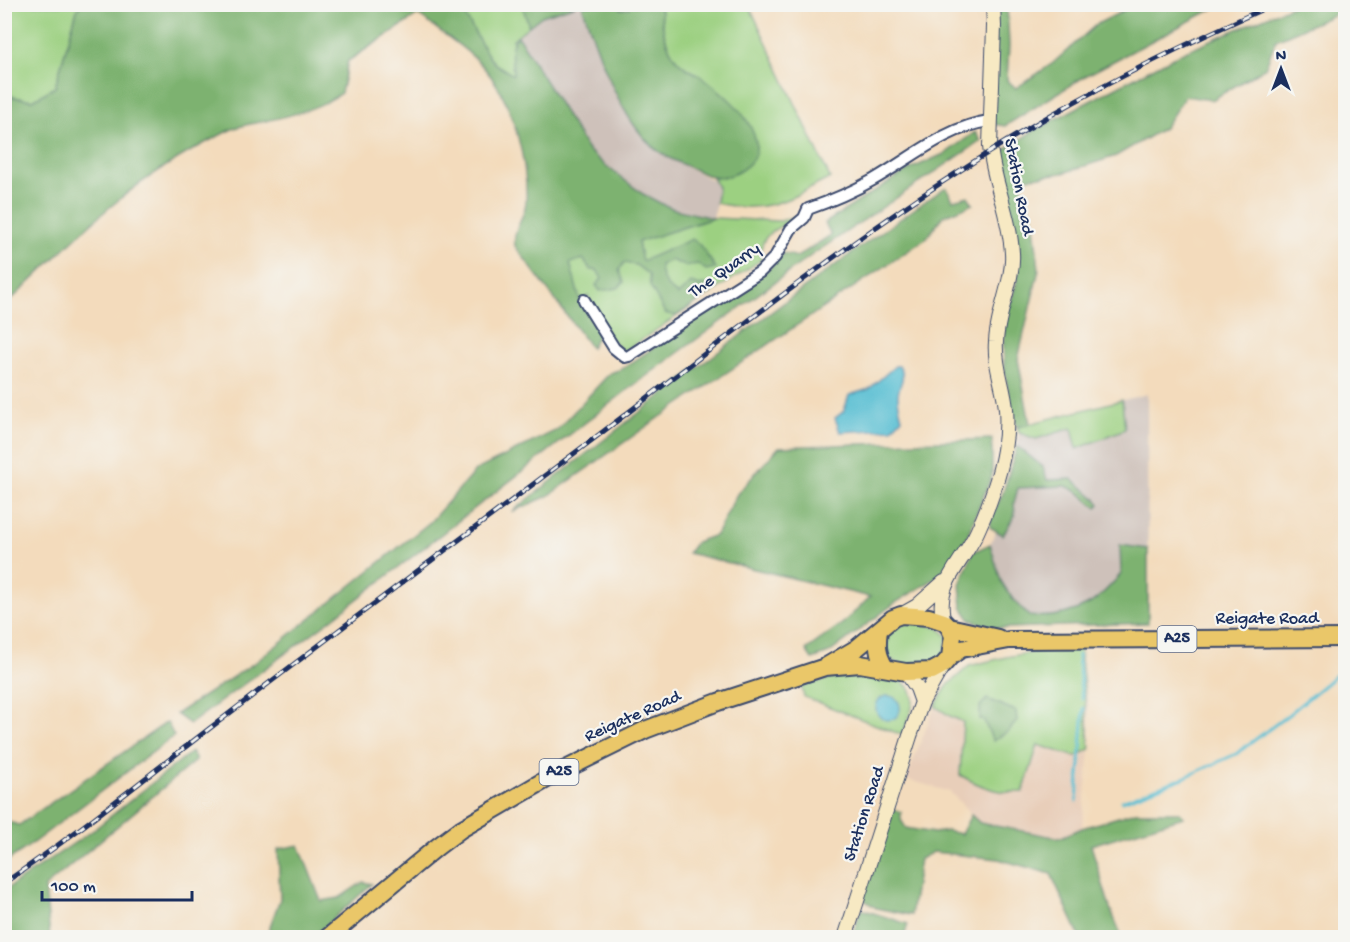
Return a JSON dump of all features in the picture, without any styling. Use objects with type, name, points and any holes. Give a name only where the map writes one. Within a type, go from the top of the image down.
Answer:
[{"type":"main road","name":"Station Road","points":[[946,625],[940,609],[941,596],[949,578],[977,532],[1004,451],[1006,410],[995,345],[997,321],[1013,255],[1010,230],[991,161],[989,121],[993,4]]},
{"type":"main road","name":"Station Road","points":[[901,615],[917,606],[949,578]]},
{"type":"main road","points":[[901,615],[929,617],[946,625],[952,636],[947,661],[933,670],[906,672],[885,667],[878,656],[879,630],[893,618],[901,615]]},
{"type":"main road","name":"Reigate Road","points":[[946,625],[1009,640]]},
{"type":"main road","name":"Reigate Road","points":[[327,938],[461,829],[552,776],[645,730],[718,702],[825,667],[857,648],[879,630]]},
{"type":"main road","name":"Reigate Road","points":[[947,661],[962,649],[1009,640],[1346,638]]},
{"type":"main road","name":"Station Road","points":[[845,938],[887,802],[922,702],[947,661]]},
{"type":"main road","name":"Reigate Road","points":[[825,667],[860,664],[885,667]]},
{"type":"main road","points":[[906,672],[917,688],[922,702]]},
{"type":"street","name":"The Quarry","points":[[584,300],[614,348],[625,357],[629,356],[760,272],[775,257],[791,229],[804,218],[808,209],[852,191],[928,146],[971,124],[989,121]]},
{"type":"shaded area","points":[[582,5],[608,79],[646,141],[670,159],[714,181],[718,187],[713,218],[674,209],[643,194],[587,149],[518,36],[542,16]]},
{"type":"shaded area","points":[[1147,394],[1148,623],[990,628],[970,619],[962,607],[960,584],[973,552],[990,544],[996,532],[990,527],[991,518],[1003,493],[1017,446],[1019,433],[1017,427]]},
{"type":"shaded area","points":[[1058,648],[1080,648],[1088,703],[1090,749],[1082,828],[1059,838],[980,823],[950,792],[906,779],[935,706],[948,685],[969,666]]},
{"type":"green space","points":[[522,4],[576,5],[542,16],[529,26]]},
{"type":"green space","points":[[4,5],[80,5],[55,87],[33,100],[13,97],[5,91]]},
{"type":"green space","points":[[80,5],[459,5],[489,57],[495,64],[513,75],[511,54],[518,36],[587,149],[643,194],[674,209],[713,218],[638,242],[642,261],[692,239],[699,244],[716,268],[706,270],[698,264],[685,266],[671,260],[660,265],[661,275],[667,286],[678,295],[691,283],[700,286],[706,284],[711,293],[676,316],[665,313],[650,286],[649,275],[636,265],[624,263],[619,270],[624,282],[618,288],[600,291],[596,285],[602,279],[597,270],[591,270],[583,259],[570,263],[580,301],[599,332],[591,348],[515,246],[515,234],[526,202],[525,171],[518,137],[500,90],[476,60],[418,15],[348,61],[341,93],[333,98],[295,114],[231,130],[182,156],[141,183],[87,227],[5,305],[4,91],[13,97],[33,100],[55,87]]},
{"type":"green space","points":[[459,5],[522,5],[529,26],[513,39],[514,76],[495,64],[489,57]]},
{"type":"green space","points":[[582,5],[619,5],[621,9],[629,8],[630,5],[660,5],[666,41],[677,60],[728,98],[749,124],[756,148],[749,164],[742,170],[719,178],[675,161],[652,146],[628,117],[618,99]]},
{"type":"green space","points":[[660,5],[749,5],[830,178],[788,199],[763,206],[733,206],[716,203],[718,187],[712,178],[720,178],[756,145],[753,134],[742,115],[728,98],[673,56],[664,35]]},
{"type":"green space","points":[[996,5],[1007,5],[1009,45],[1007,80],[1016,88],[1053,63],[1097,24],[1135,5],[1220,5],[1087,75],[1005,126],[993,124]]},
{"type":"green space","points":[[1294,5],[1345,5],[1345,10],[1276,40],[1265,68],[1212,100],[1185,96],[1164,128],[1116,156],[1063,173],[1019,179],[1033,217],[1039,269],[1018,359],[1030,424],[1017,427],[1007,387],[1003,346],[1006,319],[1019,272],[1019,256],[1009,201],[999,170],[998,154],[1033,131],[1183,52]]},
{"type":"green space","points":[[975,132],[981,141],[812,255],[630,388],[328,622],[190,724],[176,714],[256,662],[430,522],[476,470],[557,430],[610,373],[622,369],[764,273],[784,253],[797,257],[831,235],[825,223],[906,171],[946,153]]},
{"type":"green space","points":[[946,187],[953,200],[968,196],[973,204],[943,216],[927,238],[653,422],[548,496],[512,512],[726,346],[835,265]]},
{"type":"green space","points":[[794,217],[765,239],[762,245],[761,260],[623,352],[610,338],[588,296],[580,301],[569,263],[713,218],[780,221]]},
{"type":"green space","points":[[1122,400],[1125,429],[1077,449],[1072,428],[1036,439],[1019,433],[1017,427]]},
{"type":"green space","points":[[992,439],[992,476],[955,560],[933,580],[895,603],[829,653],[812,659],[806,650],[843,623],[870,597],[688,553],[696,542],[716,535],[737,494],[779,447]]},
{"type":"green space","points":[[1017,446],[1043,467],[1047,480],[1072,479],[1100,504],[1097,508],[1078,492],[1066,486],[1018,488],[1014,503],[1015,515],[1003,535],[990,527],[991,518],[1003,493]]},
{"type":"green space","points":[[990,544],[1001,581],[1012,598],[1029,616],[1052,616],[1067,613],[1089,604],[1121,574],[1120,545],[1148,549],[1148,623],[990,628],[970,619],[962,607],[960,584],[973,552]]},
{"type":"green space","points":[[910,621],[939,628],[947,636],[944,652],[937,660],[914,666],[891,660],[884,652],[884,641],[892,625]]},
{"type":"green space","points":[[1058,648],[1080,648],[1090,749],[1076,757],[1038,745],[1023,792],[990,789],[960,775],[963,722],[935,706],[948,685],[969,666]]},
{"type":"green space","points":[[863,673],[895,679],[908,687],[913,702],[902,735],[804,697],[801,686],[844,675]]},
{"type":"green space","points":[[987,699],[1016,711],[1017,721],[1009,731],[993,741],[984,721],[980,720],[980,706]]},
{"type":"green space","points":[[167,722],[174,736],[5,862],[5,821],[19,825]]},
{"type":"green space","points":[[191,752],[196,760],[45,887],[50,937],[5,937],[5,890],[92,831]]},
{"type":"green space","points":[[890,808],[901,812],[901,820],[906,828],[934,833],[947,831],[961,834],[971,815],[980,823],[1059,838],[1082,828],[1135,812],[1179,812],[1184,817],[1091,845],[1110,908],[1122,937],[1080,937],[1051,874],[998,859],[933,852],[920,859],[911,915],[876,908],[863,899]]},
{"type":"green space","points":[[299,845],[321,901],[339,898],[363,882],[372,884],[313,937],[266,937],[280,899],[278,849]]},
{"type":"green space","points":[[861,909],[908,924],[904,937],[852,938]]},
{"type":"water","points":[[895,366],[899,366],[903,373],[898,392],[902,418],[892,429],[840,432],[835,418],[844,411],[849,395],[869,389]]},
{"type":"water","points":[[888,696],[897,699],[900,708],[897,717],[888,720],[879,717],[876,708],[879,699]]},
{"type":"waterway","points":[[1078,655],[1082,699]]},
{"type":"waterway","points":[[1122,801],[1183,778],[1236,754],[1346,667]]},
{"type":"waterway","points":[[1077,801],[1084,708]]},
{"type":"railway","points":[[4,883],[87,823],[757,314],[872,230],[990,151],[1051,115],[1161,57],[1274,4]]}]
